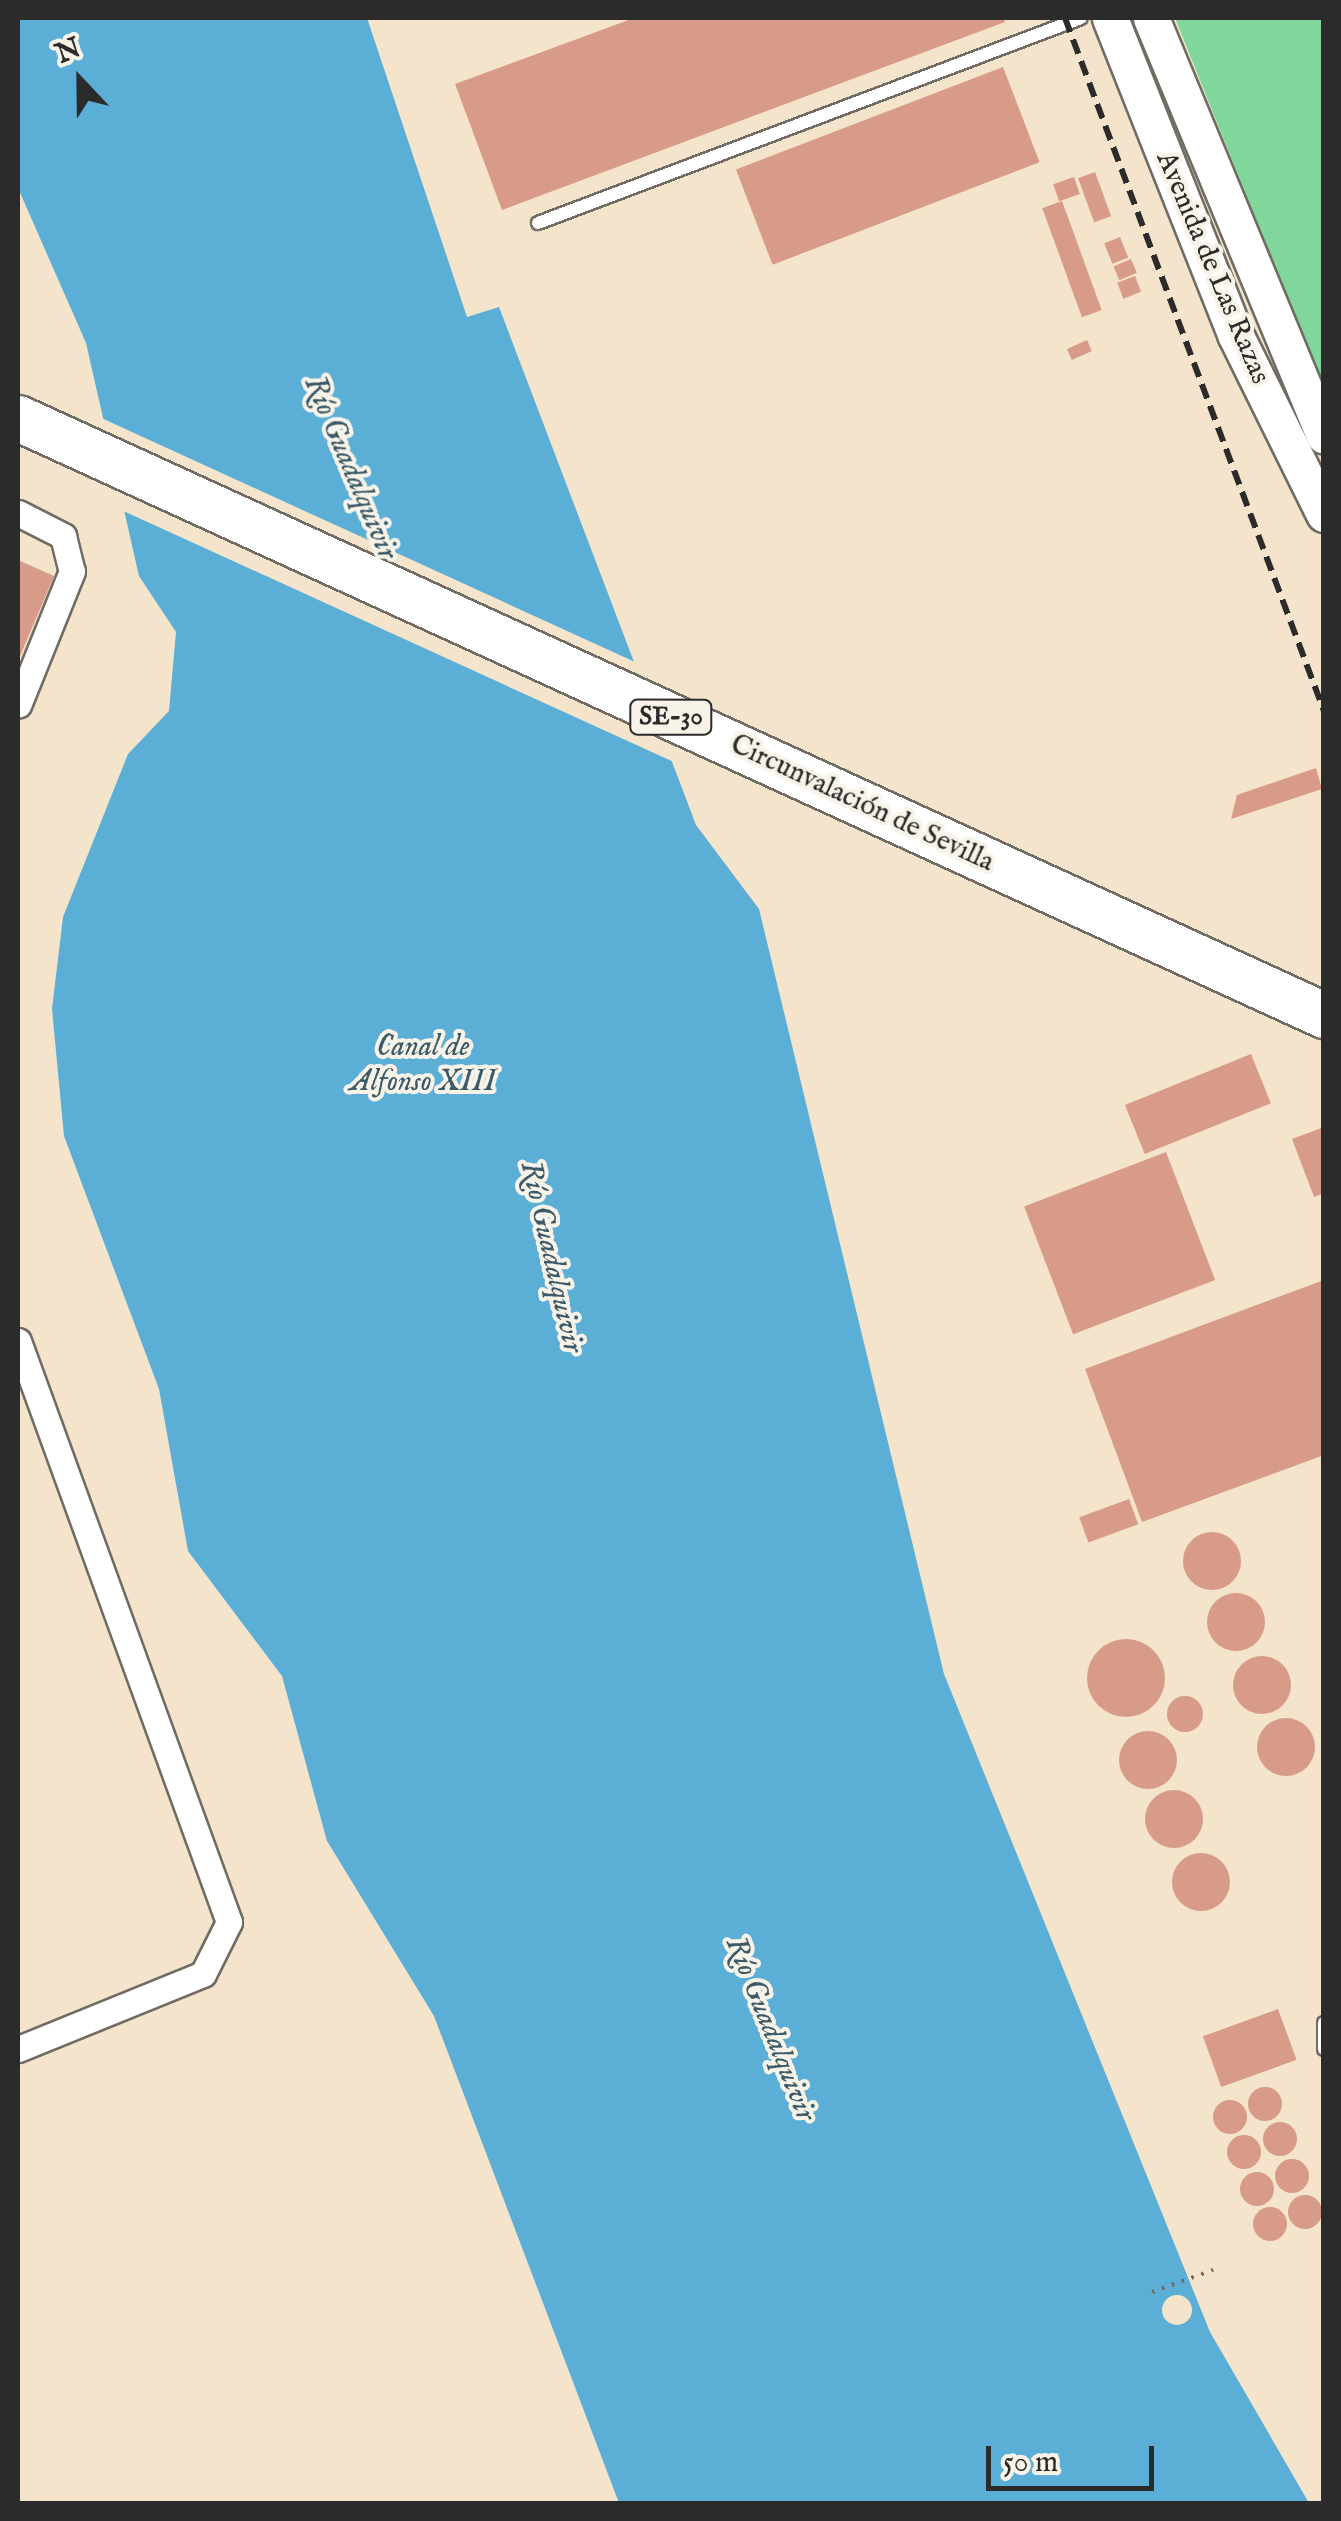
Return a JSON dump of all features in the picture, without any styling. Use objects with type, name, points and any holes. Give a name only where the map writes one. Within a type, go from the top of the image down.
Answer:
[{"type":"highway","name":"Circunvalación de Sevilla","points":[[18,418],[1324,1016]]},
{"type":"main road","name":"Avenida de Las Razas","points":[[1110,18],[1235,334],[1324,514]]},
{"type":"main road","name":"Avenida de Las Razas","points":[[1151,18],[1324,436]]},
{"type":"street","points":[[18,513],[63,536],[72,571],[18,705]]},
{"type":"street","points":[[18,1341],[229,1922],[203,1974],[18,2049]]},
{"type":"lane","points":[[538,224],[1080,18]]},
{"type":"lane","points":[[1324,2023],[1324,2049]]},
{"type":"path","points":[[1152,2292],[1213,2270]]},
{"type":"green space","points":[[1175,18],[1323,18],[1323,386]]},
{"type":"water","name":"Canal de Alfonso XIII","points":[[18,18],[367,18],[467,317],[499,307],[696,825],[759,909],[944,1674],[1210,2332],[1309,2503],[619,2503],[434,2016],[327,1841],[282,1676],[188,1551],[159,1389],[64,1136],[52,1009],[63,917],[128,754],[169,711],[176,632],[139,576],[86,343],[18,188]]},
{"type":"pier","points":[[97,416],[635,662],[676,763],[119,509]]},
{"type":"pier","points":[[1177,2295],[1188,2299],[1192,2310],[1188,2321],[1177,2325],[1166,2321],[1162,2310],[1166,2299]]},
{"type":"building","points":[[634,18],[1003,18],[1005,22],[502,210],[455,84]]},
{"type":"building","points":[[1003,67],[1040,162],[773,265],[736,169]]},
{"type":"building","points":[[1095,172],[1111,216],[1094,222],[1078,178]]},
{"type":"building","points":[[1074,177],[1080,194],[1059,201],[1053,184]]},
{"type":"building","points":[[1062,201],[1102,310],[1082,317],[1042,208]]},
{"type":"building","points":[[1120,237],[1128,257],[1112,264],[1104,243]]},
{"type":"building","points":[[1131,259],[1137,273],[1119,280],[1114,266]]},
{"type":"building","points":[[1135,276],[1141,292],[1123,299],[1117,283]]},
{"type":"building","points":[[1087,340],[1092,351],[1072,360],[1067,349]]},
{"type":"building","points":[[18,560],[54,576],[18,661]]},
{"type":"building","points":[[1316,768],[1322,789],[1231,819],[1237,795]]},
{"type":"building","points":[[1251,1054],[1271,1103],[1145,1154],[1125,1105]]},
{"type":"building","points":[[1324,1127],[1324,1193],[1314,1197],[1292,1139]]},
{"type":"building","points":[[1166,1152],[1215,1280],[1073,1334],[1024,1206]]},
{"type":"building","points":[[1324,1280],[1324,1455],[1142,1522],[1085,1369]]},
{"type":"building","points":[[1129,1499],[1138,1524],[1088,1542],[1079,1517]]},
{"type":"building","points":[[1212,1532],[1233,1540],[1241,1561],[1233,1582],[1212,1590],[1191,1582],[1183,1561],[1191,1540]]},
{"type":"building","points":[[1236,1593],[1257,1601],[1265,1622],[1257,1643],[1236,1651],[1215,1643],[1207,1622],[1215,1601]]},
{"type":"building","points":[[1118,1639],[1134,1639],[1159,1656],[1165,1678],[1159,1700],[1148,1711],[1134,1717],[1118,1717],[1093,1700],[1087,1686],[1087,1670],[1104,1645]]},
{"type":"building","points":[[1262,1656],[1283,1664],[1291,1685],[1283,1706],[1262,1714],[1241,1706],[1233,1685],[1241,1664]]},
{"type":"building","points":[[1185,1696],[1198,1701],[1203,1714],[1198,1727],[1185,1732],[1172,1727],[1167,1714],[1172,1701]]},
{"type":"building","points":[[1286,1718],[1307,1726],[1315,1747],[1307,1768],[1286,1776],[1265,1768],[1257,1747],[1265,1726]]},
{"type":"building","points":[[1148,1731],[1169,1739],[1177,1760],[1169,1781],[1148,1789],[1127,1781],[1119,1760],[1127,1739]]},
{"type":"building","points":[[1174,1790],[1195,1798],[1203,1819],[1195,1840],[1174,1848],[1153,1840],[1145,1819],[1153,1798]]},
{"type":"building","points":[[1201,1853],[1222,1861],[1230,1882],[1222,1903],[1201,1911],[1180,1903],[1172,1882],[1180,1861]]},
{"type":"building","points":[[1278,2009],[1296,2060],[1221,2087],[1203,2036]]},
{"type":"building","points":[[1265,2087],[1277,2092],[1282,2104],[1277,2116],[1265,2121],[1253,2116],[1248,2104],[1253,2092]]},
{"type":"building","points":[[1230,2100],[1242,2105],[1247,2117],[1242,2129],[1230,2134],[1218,2129],[1213,2117],[1218,2105]]},
{"type":"building","points":[[1280,2122],[1292,2127],[1297,2139],[1292,2151],[1280,2156],[1268,2151],[1263,2139],[1268,2127]]},
{"type":"building","points":[[1244,2135],[1256,2140],[1261,2152],[1256,2164],[1244,2169],[1232,2164],[1227,2152],[1232,2140]]},
{"type":"building","points":[[1292,2159],[1304,2164],[1309,2176],[1304,2188],[1292,2193],[1280,2188],[1275,2176],[1280,2164]]},
{"type":"building","points":[[1257,2172],[1269,2177],[1274,2189],[1269,2201],[1257,2206],[1245,2201],[1240,2189],[1245,2177]]},
{"type":"building","points":[[1305,2195],[1317,2200],[1322,2212],[1317,2224],[1305,2229],[1293,2224],[1288,2212],[1293,2200]]},
{"type":"building","points":[[1270,2207],[1282,2212],[1287,2224],[1282,2236],[1270,2241],[1258,2236],[1253,2224],[1258,2212]]},
{"type":"railway","points":[[1065,18],[1324,711]]},
{"type":"water label","name":"Río Guadalquivir","points":[[350,468]]},
{"type":"water label","name":"Río Guadalquivir","points":[[551,1257]]},
{"type":"water label","name":"Río Guadalquivir","points":[[770,2029]]}]
